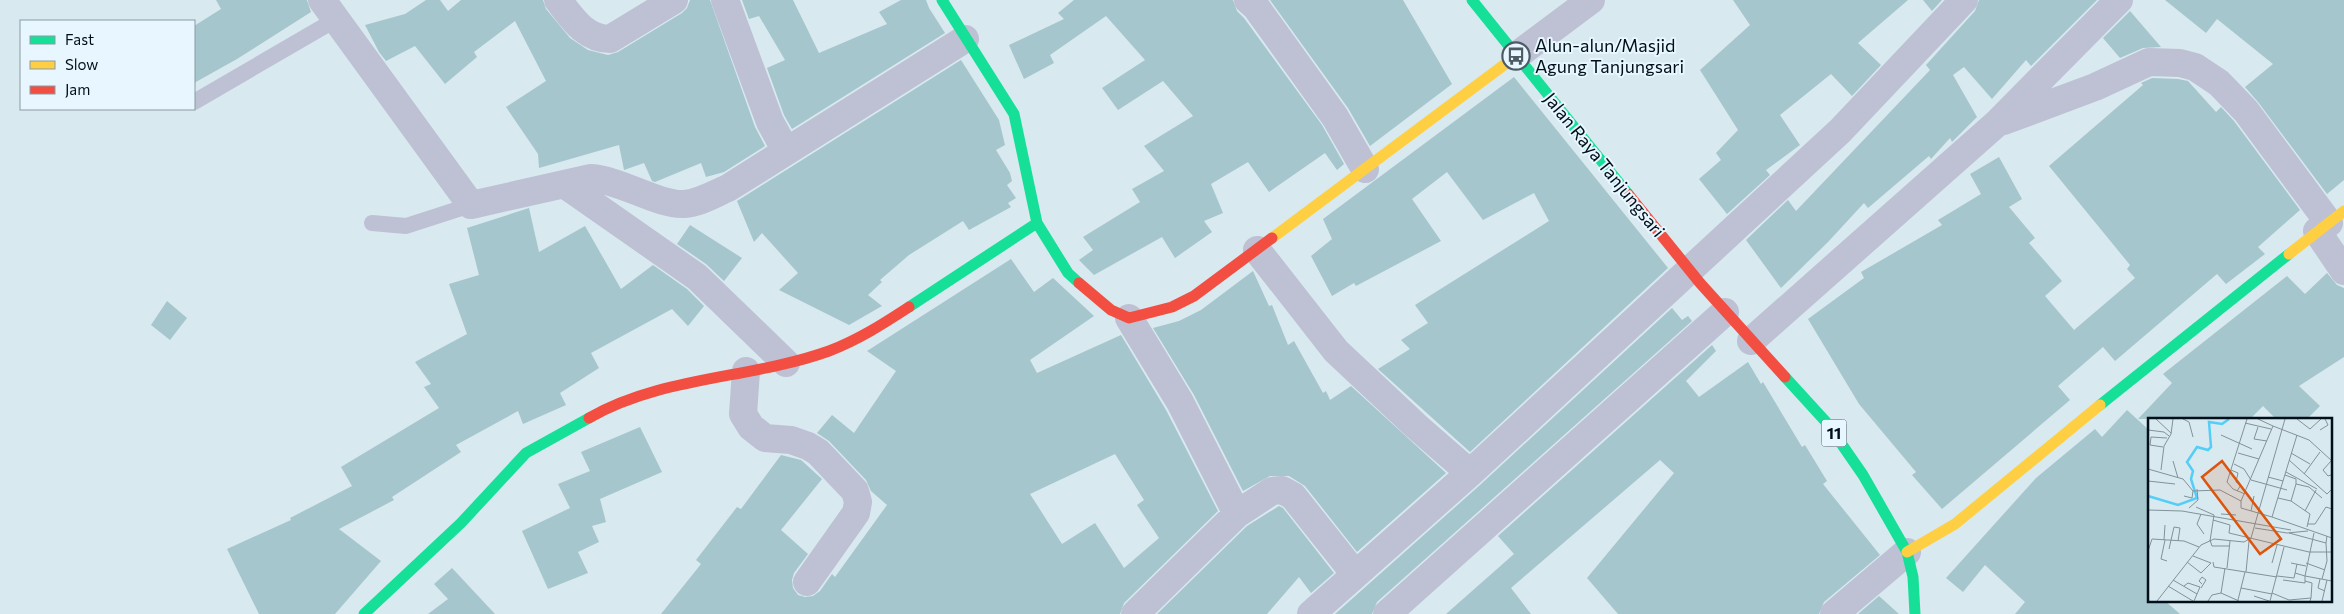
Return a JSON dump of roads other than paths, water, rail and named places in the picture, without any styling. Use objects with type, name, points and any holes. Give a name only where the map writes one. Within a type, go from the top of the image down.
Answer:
[{"type":"main road","name":"Jalan Raya Tanjungsari","points":[[1472,0],[1680,259],[1725,312]]},
{"type":"main road","points":[[949,3],[965,39],[1014,114],[1037,223],[1068,272],[1112,310],[1129,318],[1172,307],[1194,296],[1516,56]]},
{"type":"main road","points":[[1906,552],[1956,524],[2110,396],[2330,222]]},
{"type":"main road","points":[[364,614],[460,523],[526,454],[608,407],[654,391],[786,363],[828,351],[866,335],[1037,223]]},
{"type":"main road","name":"11","points":[[1725,312],[1827,423],[1863,475],[1906,552],[1913,577],[1915,614]]},
{"type":"street","points":[[558,0],[578,26],[600,39],[610,39],[674,0]]},
{"type":"street","points":[[725,0],[770,122],[786,151]]},
{"type":"street","points":[[1248,0],[1256,7],[1335,116],[1365,169]]},
{"type":"street","points":[[1516,56],[1591,0]]},
{"type":"street","points":[[1311,614],[1470,473],[1840,131],[1964,0]]},
{"type":"street","points":[[1751,341],[1996,124],[2119,0]]},
{"type":"street","points":[[328,10],[471,205],[591,178],[606,179],[665,200],[682,204],[695,202],[728,188],[965,39]]},
{"type":"street","points":[[1996,124],[2095,86],[2149,62],[2180,63],[2195,67],[2219,83],[2246,111],[2330,222],[2344,271]]},
{"type":"street","points":[[564,184],[698,277],[786,363]]},
{"type":"street","points":[[1257,250],[1336,352],[1470,473]]},
{"type":"street","points":[[1387,614],[1725,312]]},
{"type":"street","points":[[1129,318],[1180,402],[1237,514]]},
{"type":"street","points":[[746,371],[743,414],[751,427],[765,438],[791,440],[818,452],[855,490],[857,498],[856,513],[807,582]]},
{"type":"street","points":[[1134,614],[1237,514],[1272,491],[1282,490],[1293,496],[1355,574]]},
{"type":"street","points":[[1834,614],[1906,552]]},
{"type":"lane","points":[[195,101],[328,10]]},
{"type":"lane","points":[[372,223],[406,226],[471,205]]},
{"type":"place","name":"Alun-alun/Masjid Agung Tanjungsari","points":[[1516,56]]}]
